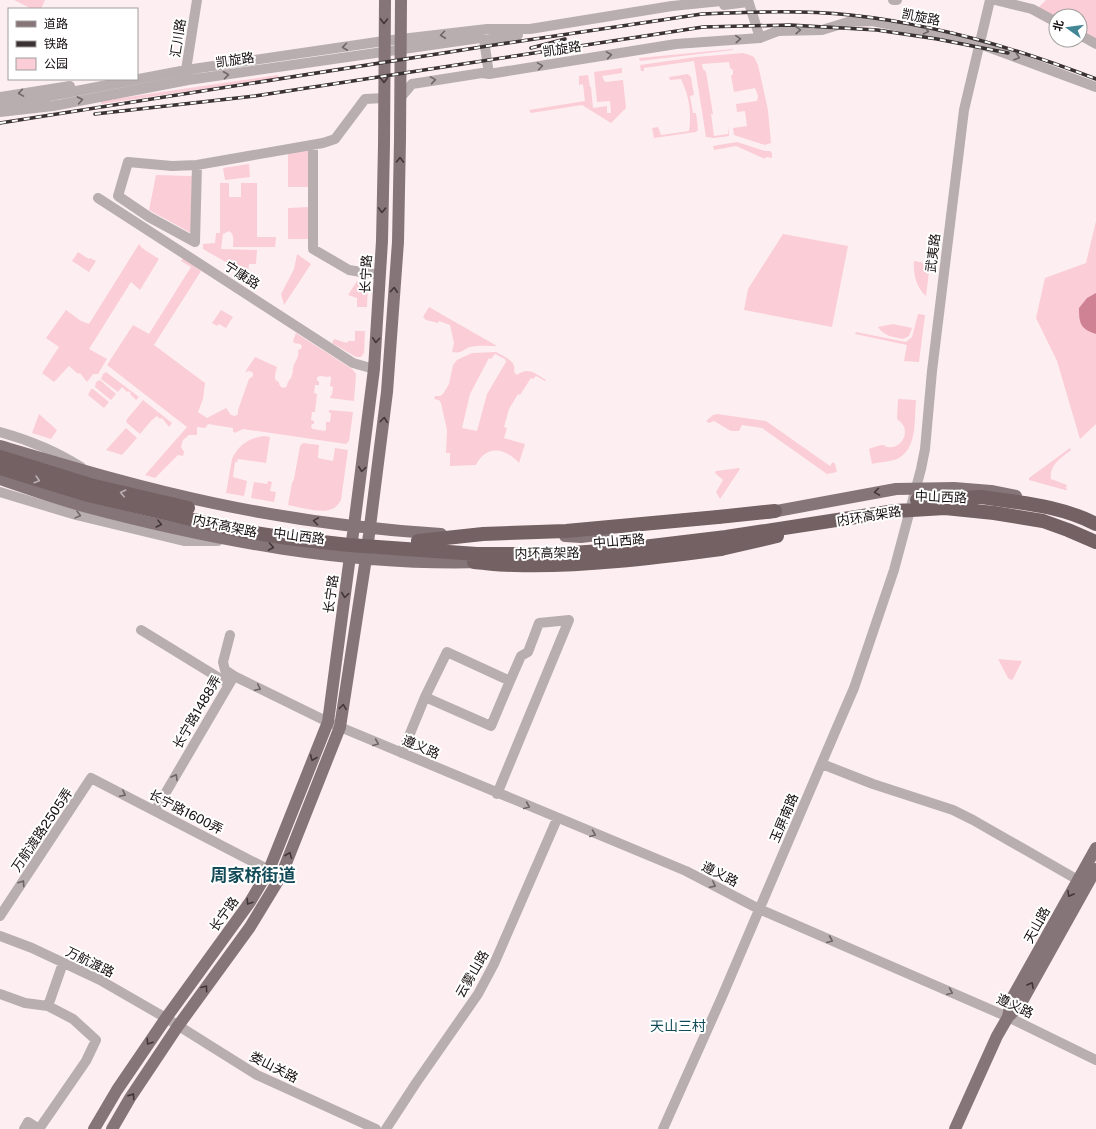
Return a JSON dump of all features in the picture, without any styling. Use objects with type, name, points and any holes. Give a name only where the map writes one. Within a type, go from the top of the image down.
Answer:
[{"type":"highway","name":"内环高架路","points":[[0,457],[90,485],[239,520],[350,536],[478,545],[617,541],[807,518],[915,500],[981,497],[1041,505],[1065,511],[1096,524]]},
{"type":"highway","name":"内环高架路","points":[[0,468],[88,495],[237,530],[287,538],[349,551],[555,554],[618,550],[726,538],[895,511],[945,508],[994,513],[1043,522],[1068,530],[1096,542]]},
{"type":"highway","points":[[418,541],[483,534],[566,531],[775,511]]},
{"type":"highway","points":[[349,551],[513,565],[576,564],[631,560],[721,549],[777,536]]},
{"type":"main road","name":"长宁路","points":[[94,1129],[117,1090],[166,1018],[250,902],[269,870],[328,722],[349,551],[354,526],[374,369],[380,274],[384,145],[384,0]]},
{"type":"main road","points":[[112,1129],[130,1098],[178,1026],[250,927],[281,876],[340,728],[366,558],[387,392],[398,242],[401,0]]},
{"type":"main road","name":"中山西路","points":[[0,446],[93,474],[220,505],[291,518],[370,528],[468,536],[536,535],[582,537],[722,522],[896,489],[916,488],[954,488],[991,491],[1063,506],[1096,518]]},
{"type":"main road","name":"中山西路","points":[[0,480],[85,506],[205,535],[284,550],[349,551],[366,558],[448,563],[558,560],[662,552],[777,536],[836,526],[895,512],[911,510],[948,510],[991,515],[1028,523],[1061,534],[1096,549]]},
{"type":"main road","name":"天山路","points":[[1088,881],[1096,848]]},
{"type":"main road","name":"天山路","points":[[955,1129],[997,1036],[1008,1017],[1011,1000],[1096,869]]},
{"type":"street","name":"汇川路","points":[[187,75],[196,0]]},
{"type":"street","name":"凯旋路","points":[[0,119],[187,75],[384,47],[487,29],[530,29],[672,6],[731,0]]},
{"type":"street","name":"武夷路","points":[[911,510],[925,449],[932,371],[964,110],[990,0]]},
{"type":"street","points":[[995,0],[1032,9],[1048,18]]},
{"type":"street","points":[[1032,9],[1038,0]]},
{"type":"street","name":"凯旋路","points":[[401,44],[480,38],[484,40],[748,1]]},
{"type":"street","points":[[748,1],[760,38]]},
{"type":"street","name":"凯旋路","points":[[400,97],[412,84],[482,73],[489,74],[676,44],[760,38],[778,31],[822,30],[848,22],[872,21],[954,37],[980,44],[1096,87]]},
{"type":"street","points":[[484,40],[489,74]]},
{"type":"street","name":"凯旋路","points":[[138,76],[175,72],[187,75]]},
{"type":"street","name":"凯旋路","points":[[138,79],[175,72]]},
{"type":"street","points":[[0,97],[109,80]]},
{"type":"street","name":"凯旋路","points":[[0,106],[134,80]]},
{"type":"street","points":[[197,165],[195,242],[149,217],[118,196],[128,162],[172,166],[197,165],[334,140],[365,99],[384,98]]},
{"type":"street","name":"凯旋路","points":[[0,112],[53,106]]},
{"type":"street","points":[[313,145],[313,249],[349,270],[380,274]]},
{"type":"street","name":"宁康路","points":[[98,198],[354,363],[374,369]]},
{"type":"street","name":"中山西路","points":[[0,432],[18,437],[61,455],[93,474]]},
{"type":"street","points":[[0,492],[76,515],[184,540],[235,541]]},
{"type":"street","name":"玉屏南路","points":[[663,1129],[854,688],[894,570],[911,510]]},
{"type":"street","points":[[425,698],[492,726],[510,680],[521,656],[528,652],[539,623],[569,620],[497,794]]},
{"type":"street","points":[[141,630],[231,680]]},
{"type":"street","points":[[230,635],[223,662],[225,670],[231,680]]},
{"type":"street","points":[[402,753],[425,698],[447,652],[510,680]]},
{"type":"street","name":"长宁路1488弄","points":[[155,811],[231,680],[328,722]]},
{"type":"street","name":"遵义路","points":[[328,722],[557,819],[686,871],[759,910],[1008,1017],[1096,1060]]},
{"type":"street","points":[[822,764],[873,784],[953,810],[1088,881]]},
{"type":"street","name":"长宁路1600弄","points":[[92,778],[269,870]]},
{"type":"street","name":"万航渡路2505弄","points":[[0,916],[92,778]]},
{"type":"street","name":"云雾山路","points":[[386,1129],[478,994],[497,958],[557,819]]},
{"type":"street","name":"万航渡路","points":[[0,936],[32,948],[100,980],[166,1018]]},
{"type":"street","points":[[48,1006],[63,963]]},
{"type":"street","points":[[0,994],[25,1003],[48,1006],[73,1019],[96,1040],[86,1061],[39,1129],[28,1122],[24,1129]]},
{"type":"street","name":"娄山关路","points":[[166,1018],[257,1075],[376,1129]]},
{"type":"green space","points":[[14,0],[45,0],[41,8],[30,8]]},
{"type":"green space","points":[[1046,0],[1096,0],[1096,41],[1088,36],[1088,8],[1048,8],[1048,14],[1038,8]]},
{"type":"green space","points":[[733,49],[640,61],[639,58]]},
{"type":"green space","points":[[743,53],[754,57],[758,65],[768,110],[771,143],[765,145],[734,135],[733,128],[747,126],[745,111],[737,112],[736,104],[757,101],[758,96],[755,88],[734,92],[731,76],[733,74],[733,70],[730,68],[729,62],[702,64],[703,69],[706,72],[713,114],[711,114],[714,136],[728,134],[728,126],[729,136],[714,138],[706,137],[694,61],[644,68],[644,71],[641,71],[640,65],[696,57]]},
{"type":"green space","points":[[622,68],[622,73],[602,76],[605,82],[623,80],[626,108],[611,123],[582,105],[531,113],[529,110],[585,101],[583,84],[579,85],[579,76],[588,75],[593,108],[607,106],[607,113],[611,113],[610,101],[597,102],[594,72]]},
{"type":"green space","points":[[688,74],[691,77],[694,95],[690,96],[693,113],[696,113],[698,130],[696,132],[654,138],[652,128],[658,127],[661,135],[689,131],[690,111],[684,85],[681,79],[670,80],[669,77]]},
{"type":"green space","points":[[278,75],[279,78],[101,104],[101,101]]},
{"type":"green space","points":[[737,142],[765,151],[770,151],[772,153],[772,158],[766,157],[765,159],[736,146],[714,150],[713,146]]},
{"type":"green space","points":[[309,149],[310,187],[288,187],[288,153]]},
{"type":"green space","points":[[249,164],[250,177],[225,180],[223,168]]},
{"type":"green space","points":[[156,175],[192,176],[191,233],[149,210]]},
{"type":"green space","points":[[220,183],[229,183],[229,197],[241,197],[241,183],[257,183],[257,237],[276,237],[275,247],[233,247],[232,234],[229,231],[223,234],[221,249],[257,250],[256,264],[249,264],[248,272],[238,269],[203,249],[203,244],[215,243],[216,233],[220,233]]},
{"type":"green space","points":[[309,207],[309,239],[288,239],[288,208]]},
{"type":"green space","points":[[1096,221],[1096,424],[1080,439],[1057,361],[1036,318],[1045,278],[1086,263]]},
{"type":"green space","points":[[783,234],[848,246],[832,327],[744,310],[748,289]]},
{"type":"green space","points":[[139,244],[142,248],[159,259],[140,290],[131,282],[89,349],[107,359],[98,374],[93,374],[87,382],[80,373],[78,374],[69,366],[54,382],[42,373],[59,347],[46,338],[66,310],[81,321],[89,324]]},
{"type":"green space","points":[[78,252],[89,259],[90,258],[96,261],[89,272],[72,261]]},
{"type":"green space","points":[[297,254],[311,264],[284,305],[281,294],[294,269]]},
{"type":"green space","points":[[183,258],[201,271],[154,345],[205,383],[203,399],[198,412],[207,418],[226,408],[231,415],[235,416],[238,414],[249,379],[253,376],[253,373],[250,371],[245,372],[255,357],[277,367],[275,376],[276,380],[279,382],[281,387],[284,388],[287,386],[298,357],[298,350],[301,349],[302,346],[294,343],[293,341],[296,333],[352,369],[356,374],[354,401],[330,398],[333,387],[330,386],[330,376],[317,377],[319,385],[315,385],[314,393],[317,394],[315,412],[312,412],[311,420],[314,421],[314,424],[312,424],[311,427],[313,429],[325,431],[326,422],[330,422],[331,413],[329,413],[329,410],[353,412],[349,441],[346,444],[243,429],[235,433],[233,428],[208,424],[205,428],[197,427],[197,435],[189,435],[183,440],[181,447],[184,452],[183,456],[178,455],[155,478],[145,475],[187,427],[107,365],[133,325],[149,334],[191,267],[181,261]]},
{"type":"green space","points":[[914,261],[930,264],[926,296],[916,280]]},
{"type":"green space","points":[[357,281],[368,282],[367,307],[357,307],[357,298],[348,295]]},
{"type":"green space","points":[[429,307],[497,346],[473,346],[461,352],[452,352],[454,343],[450,325],[439,321],[438,323],[426,320],[423,317]]},
{"type":"green space","points":[[221,310],[233,317],[226,328],[219,324],[217,326],[212,323]]},
{"type":"green space","points":[[918,314],[925,315],[919,362],[904,361],[907,345],[855,334],[856,332],[906,342],[912,337]]},
{"type":"green space","points":[[893,324],[912,328],[909,336],[903,339],[892,337],[880,330],[878,327]]},
{"type":"green space","points":[[355,331],[365,331],[364,353],[361,357],[356,357],[332,343],[334,339],[347,343],[348,341],[355,341]]},
{"type":"green space","points":[[496,352],[512,362],[514,365],[514,372],[517,375],[521,372],[528,371],[535,373],[546,380],[545,381],[536,376],[533,379],[531,378],[520,395],[518,394],[509,409],[504,427],[507,428],[504,438],[525,444],[519,463],[508,454],[496,450],[485,454],[480,458],[476,465],[450,466],[450,453],[446,453],[447,430],[441,403],[439,400],[434,399],[435,396],[440,396],[443,394],[449,384],[453,365],[457,360],[472,353]],"holes":[[[495,354],[505,359],[506,362],[487,394],[477,431],[462,428],[470,394],[489,358],[491,359]]]},
{"type":"green space","points":[[106,372],[139,397],[136,400],[130,394],[131,393],[128,391],[127,392],[122,387],[118,392],[101,379],[103,374]]},
{"type":"green space","points":[[100,380],[116,394],[111,400],[95,387],[96,382]]},
{"type":"green space","points":[[91,389],[109,402],[104,408],[88,395]]},
{"type":"green space","points":[[898,399],[916,400],[915,424],[912,441],[904,454],[897,459],[872,464],[869,449],[882,445],[888,447],[897,446],[900,444],[905,435],[904,428],[897,419]]},
{"type":"green space","points":[[143,400],[172,423],[169,427],[162,418],[160,419],[157,416],[140,434],[126,422]]},
{"type":"green space","points":[[39,414],[57,430],[51,439],[32,433]]},
{"type":"green space","points":[[717,414],[766,421],[830,466],[833,462],[837,472],[827,474],[762,428],[742,425],[739,431],[731,431],[714,421],[709,423],[706,421],[713,415]]},
{"type":"green space","points":[[126,428],[137,438],[122,455],[106,450]]},
{"type":"green space","points":[[264,436],[270,437],[266,463],[238,459],[237,462],[235,462],[233,477],[247,481],[244,496],[226,493],[234,454],[249,440]]},
{"type":"green space","points":[[303,443],[319,445],[318,458],[333,461],[335,448],[348,450],[341,500],[333,508],[323,511],[288,505],[300,446]]},
{"type":"green space","points":[[1070,448],[1071,450],[1056,462],[1051,474],[1051,479],[1067,485],[1066,488],[1068,490],[1029,480],[1029,478]]},
{"type":"green space","points":[[740,469],[720,499],[716,492],[723,480],[715,473],[716,471]]},
{"type":"green space","points":[[268,481],[272,482],[270,491],[276,492],[274,502],[251,498],[254,482],[267,484]]},
{"type":"green space","points":[[998,659],[1022,661],[1013,679],[1011,680],[1008,678]]},
{"type":"shaded area","points":[[1096,293],[1096,334],[1084,328],[1080,322],[1079,308],[1087,298]]},
{"type":"railway","points":[[0,123],[494,45],[702,14],[813,12],[850,15],[913,24],[975,39],[1036,57],[1096,79]]},
{"type":"railway","points":[[95,114],[255,96],[703,27],[790,25],[877,30],[937,39],[1008,53]]},
{"type":"railway","points":[[531,48],[565,39]]},
{"type":"district","name":"周家桥街道","points":[[253,875]]},
{"type":"district","name":"天山三村","points":[[678,1026]]}]
